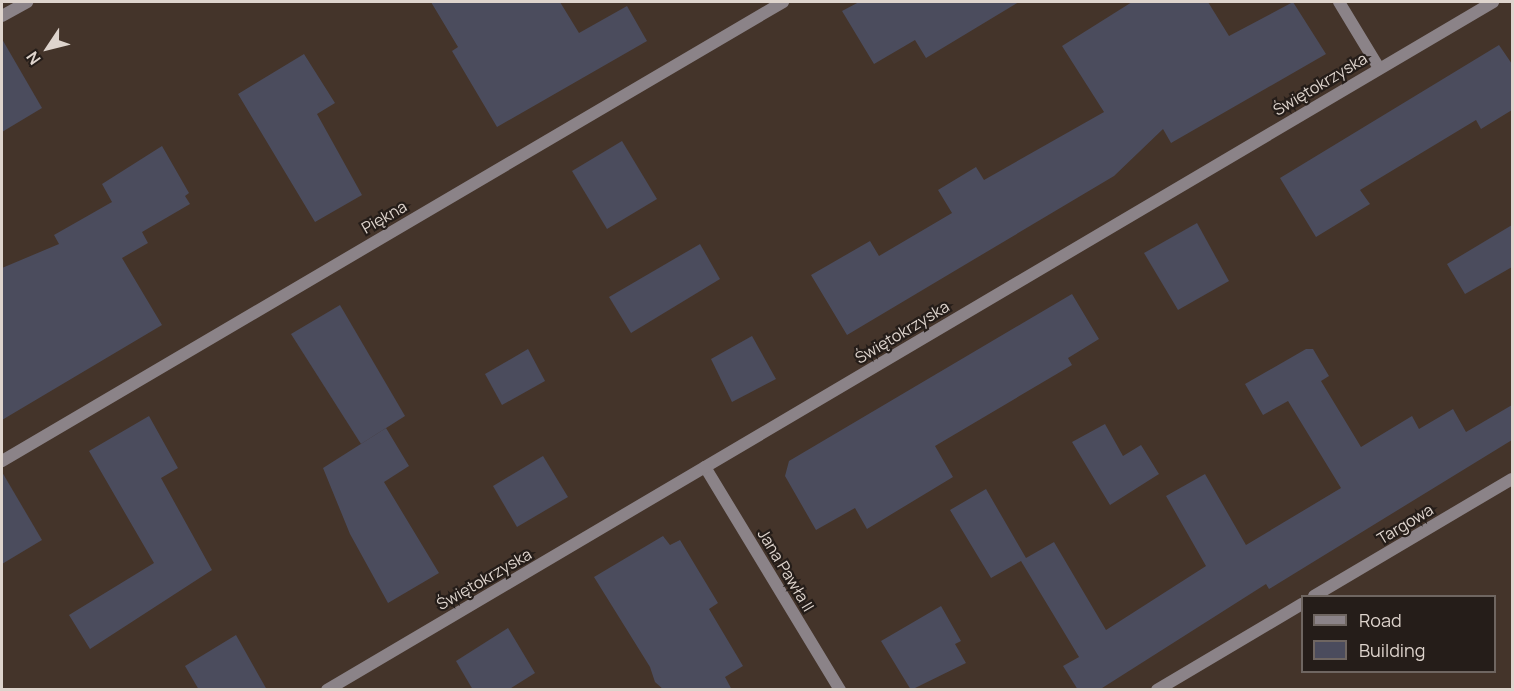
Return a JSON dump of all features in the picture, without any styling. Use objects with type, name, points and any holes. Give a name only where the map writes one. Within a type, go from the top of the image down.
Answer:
[{"type":"street","points":[[2,16],[27,2]]},
{"type":"street","name":"Piękna","points":[[2,461],[783,2]]},
{"type":"street","points":[[1339,2],[1379,68]]},
{"type":"street","name":"Świętokrzyska","points":[[327,690],[1493,2]]},
{"type":"street","name":"Jana Pawła II","points":[[705,467],[840,690]]},
{"type":"street","name":"Targowa","points":[[1317,595],[1512,479]]},
{"type":"street","points":[[1157,690],[1301,604]]},
{"type":"building","points":[[431,2],[560,2],[579,33],[627,6],[647,41],[497,127],[452,51],[458,47]]},
{"type":"building","points":[[859,2],[1019,2],[926,58],[915,40],[874,64],[842,11]]},
{"type":"building","points":[[1132,2],[1208,2],[1229,36],[1293,2],[1326,54],[1171,143],[1163,129],[1114,176],[847,335],[811,275],[870,241],[879,256],[952,213],[938,190],[976,167],[984,180],[1104,112],[1062,46]]},
{"type":"building","points":[[2,39],[42,108],[2,132]]},
{"type":"building","points":[[1499,45],[1512,64],[1512,110],[1481,129],[1476,120],[1360,190],[1370,204],[1316,237],[1280,178]]},
{"type":"building","points":[[304,54],[335,103],[317,114],[362,195],[315,222],[238,94]]},
{"type":"building","points":[[622,141],[657,199],[607,229],[572,171]]},
{"type":"building","points":[[162,146],[189,193],[185,196],[190,204],[142,232],[148,243],[122,258],[162,325],[2,420],[2,268],[59,244],[54,235],[112,202],[102,184]]},
{"type":"building","points":[[1197,223],[1229,281],[1178,310],[1144,253]]},
{"type":"building","points":[[1512,225],[1512,267],[1465,294],[1447,264]]},
{"type":"building","points":[[700,244],[720,279],[631,333],[609,297]]},
{"type":"building","points":[[1072,294],[1099,339],[1068,358],[1072,365],[935,446],[953,477],[867,529],[855,508],[816,530],[785,476],[789,461]]},
{"type":"building","points":[[340,305],[405,416],[361,444],[291,334]]},
{"type":"building","points":[[752,336],[776,379],[732,402],[711,359]]},
{"type":"building","points":[[528,349],[545,381],[502,405],[485,374]]},
{"type":"building","points":[[1306,349],[1313,349],[1329,376],[1321,381],[1361,447],[1412,416],[1419,429],[1453,409],[1466,432],[1512,405],[1512,440],[1269,589],[1266,584],[1099,690],[1078,690],[1063,666],[1079,657],[1021,561],[991,578],[950,510],[986,489],[1026,558],[1054,542],[1106,630],[1206,566],[1166,496],[1205,474],[1246,545],[1341,488],[1288,401],[1263,415],[1245,384]]},
{"type":"building","points":[[149,416],[178,468],[161,478],[212,570],[90,649],[69,615],[154,563],[89,451]]},
{"type":"building","points":[[1105,424],[1123,456],[1141,445],[1159,474],[1110,505],[1072,442]]},
{"type":"building","points":[[386,428],[409,466],[384,482],[439,573],[388,603],[350,534],[323,468]]},
{"type":"building","points":[[543,456],[568,497],[517,527],[493,486]]},
{"type":"building","points":[[2,472],[42,540],[2,564]]},
{"type":"building","points":[[663,536],[670,545],[680,540],[718,603],[709,609],[743,666],[725,677],[732,690],[664,690],[655,682],[650,667],[594,577]]},
{"type":"building","points":[[941,606],[961,641],[955,644],[966,663],[911,690],[881,641]]},
{"type":"building","points":[[508,628],[535,673],[508,690],[473,690],[456,661]]},
{"type":"building","points":[[236,635],[267,690],[199,690],[185,666]]}]
